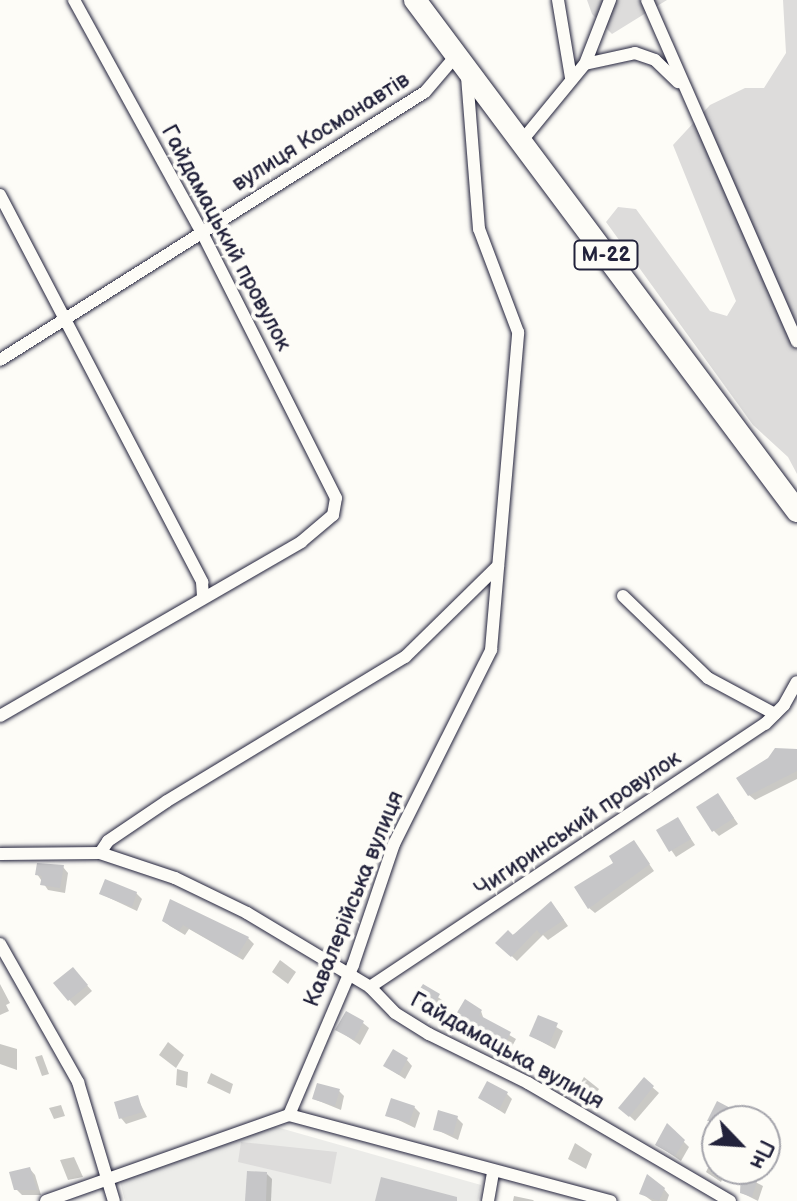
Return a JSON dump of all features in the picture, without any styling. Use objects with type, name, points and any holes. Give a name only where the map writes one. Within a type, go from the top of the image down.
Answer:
[{"type":"highway","name":"М-22","points":[[415,0],[460,67],[797,511]]},
{"type":"street","name":"Гайдамацький провулок","points":[[74,0],[201,231],[336,498],[333,515],[321,528],[203,596]]},
{"type":"street","points":[[558,0],[571,78]]},
{"type":"street","points":[[520,143],[585,64],[610,0]]},
{"type":"street","points":[[647,0],[797,342]]},
{"type":"street","points":[[585,64],[635,53],[655,60],[685,90]]},
{"type":"street","name":"вулиця Космонавтів","points":[[0,360],[460,67]]},
{"type":"street","name":"Кавалерійська вулиця","points":[[289,1115],[348,978],[394,844],[491,650],[518,332],[479,229],[460,67]]},
{"type":"street","points":[[0,195],[202,582],[203,596],[0,716]]},
{"type":"street","points":[[100,853],[108,841],[167,801],[405,657],[498,566]]},
{"type":"street","points":[[623,596],[708,678],[775,714]]},
{"type":"street","name":"Чигиринський провулок","points":[[370,987],[775,714],[797,682]]},
{"type":"street","name":"Гайдамацька вулиця","points":[[0,854],[100,853],[175,878],[247,913],[348,978],[370,987],[395,1013],[429,1034],[528,1083],[730,1201]]},
{"type":"street","points":[[0,944],[78,1082],[114,1201]]},
{"type":"street","points":[[46,1201],[289,1115],[493,1173],[611,1201]]},
{"type":"street","points":[[488,1201],[493,1173]]},
{"type":"shaded area","points":[[587,0],[667,0],[612,34],[592,14]]},
{"type":"shaded area","points":[[783,0],[797,0],[797,474],[788,457],[753,425],[606,222],[618,207],[636,209],[710,311],[727,316],[736,301],[673,145],[710,105],[745,88],[764,88],[786,53]]},
{"type":"shaded area","points":[[273,1126],[481,1185],[478,1201],[125,1201],[120,1181]]},
{"type":"shaded area","points":[[241,1142],[337,1152],[331,1184],[238,1162]]},
{"type":"building","points":[[775,748],[797,749],[797,771],[748,796],[736,778],[768,758]]},
{"type":"building","points":[[718,793],[734,818],[712,832],[696,807]]},
{"type":"building","points":[[678,817],[691,839],[669,852],[656,830]]},
{"type":"building","points":[[634,840],[650,864],[588,909],[574,887],[613,863],[609,856]]},
{"type":"building","points":[[37,863],[64,865],[60,888],[40,885],[42,876],[35,875]]},
{"type":"building","points":[[105,879],[137,892],[132,907],[99,894]]},
{"type":"building","points":[[170,899],[249,937],[237,956],[183,925],[179,931],[162,921]]},
{"type":"building","points":[[551,901],[564,920],[541,935],[537,930],[511,957],[495,943],[508,930],[513,935]]},
{"type":"building","points":[[73,967],[88,985],[68,1001],[53,983]]},
{"type":"building","points":[[423,984],[440,994],[432,1008],[414,998]]},
{"type":"building","points":[[465,999],[482,1010],[479,1015],[511,1032],[502,1050],[452,1021]]},
{"type":"building","points":[[346,1011],[364,1021],[354,1040],[335,1030]]},
{"type":"building","points":[[538,1015],[558,1023],[549,1045],[529,1036]]},
{"type":"building","points":[[393,1049],[408,1058],[399,1075],[383,1066]]},
{"type":"building","points":[[644,1077],[654,1086],[629,1117],[618,1108]]},
{"type":"building","points":[[487,1081],[508,1092],[499,1110],[478,1098]]},
{"type":"building","points":[[317,1083],[340,1089],[335,1106],[312,1099]]},
{"type":"building","points":[[138,1095],[143,1112],[119,1119],[114,1102]]},
{"type":"building","points":[[391,1098],[415,1106],[409,1123],[385,1116]]},
{"type":"building","points":[[438,1110],[458,1116],[453,1135],[433,1130]]},
{"type":"building","points":[[667,1123],[685,1140],[675,1156],[655,1145]]},
{"type":"building","points":[[30,1167],[37,1190],[14,1190],[9,1172]]},
{"type":"building","points":[[247,1171],[267,1172],[266,1201],[245,1201]]},
{"type":"building","points":[[647,1174],[665,1188],[659,1201],[639,1194]]},
{"type":"building","points":[[381,1177],[457,1197],[457,1201],[375,1201]]},
{"type":"building","points":[[740,1185],[756,1185],[752,1197],[740,1193]]}]
